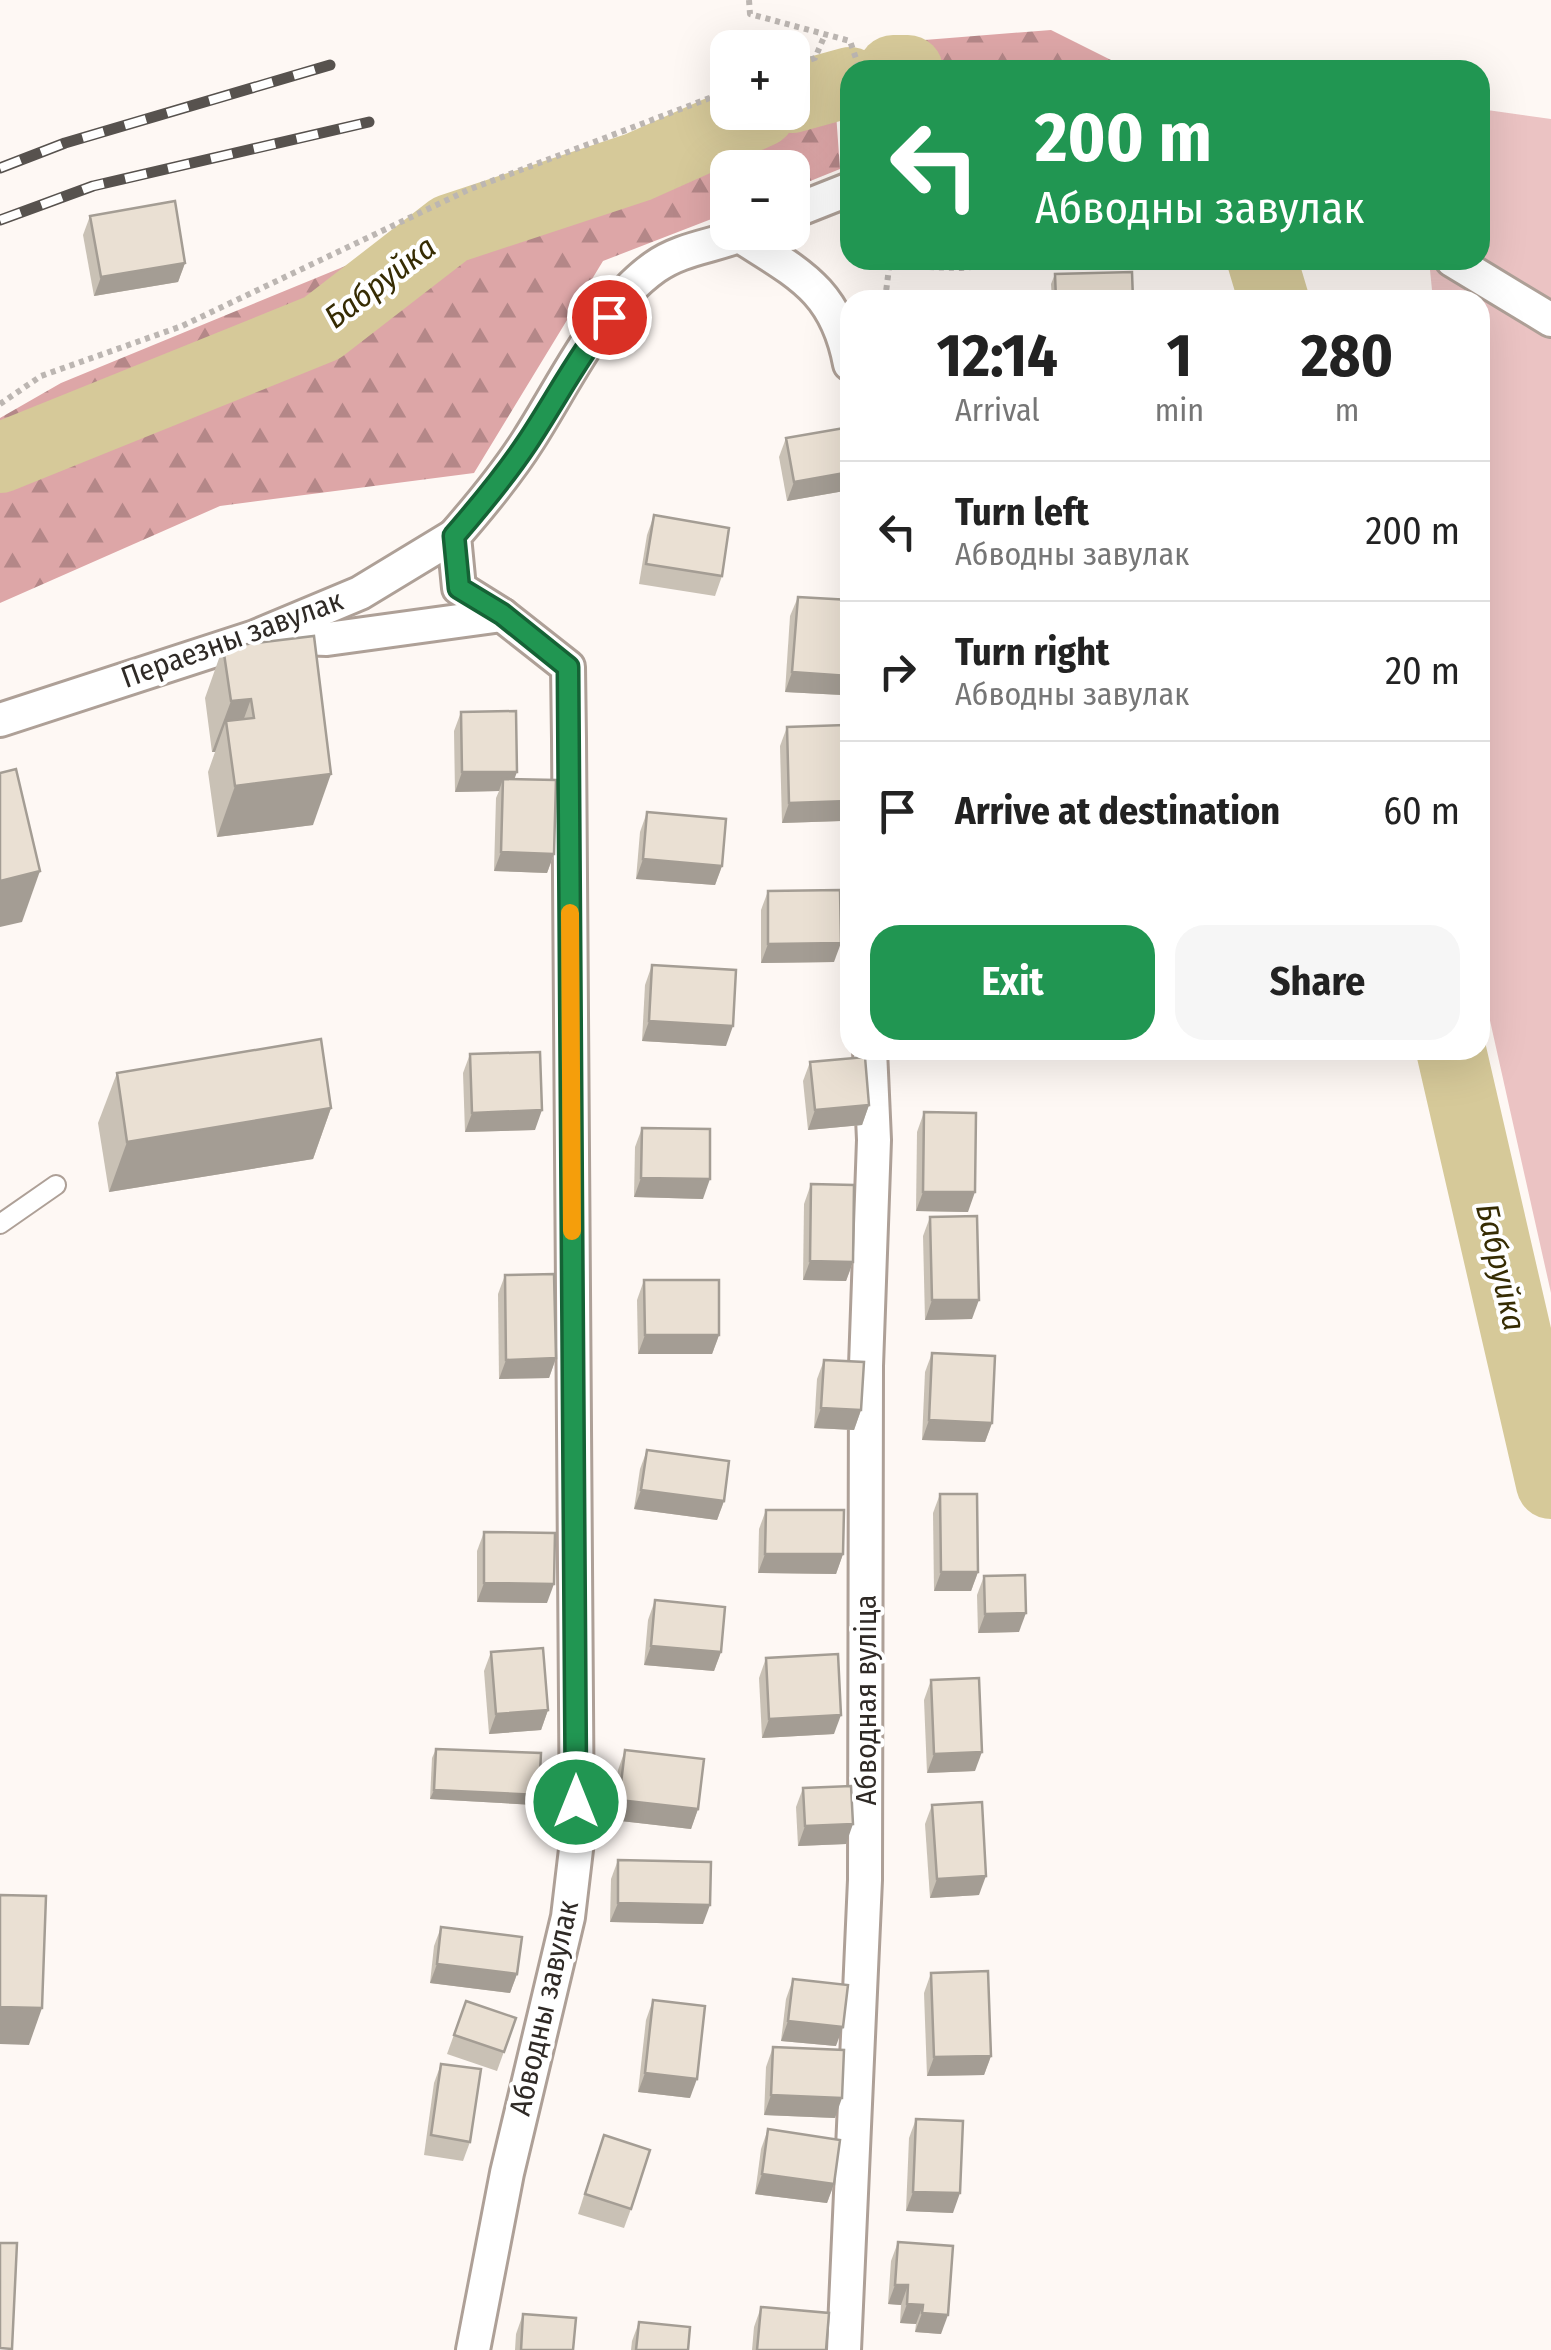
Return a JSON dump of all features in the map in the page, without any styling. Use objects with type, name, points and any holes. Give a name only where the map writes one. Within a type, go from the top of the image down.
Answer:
[{"type":"street","points":[[810,205],[840,192]]},
{"type":"street","points":[[454,536],[505,474],[588,343],[629,291],[656,266],[710,244]]},
{"type":"street","points":[[766,250],[808,280],[840,330]]},
{"type":"street","points":[[1468,270],[1551,320]]},
{"type":"street","name":"Абводны завулак","points":[[454,536],[459,588],[502,614],[568,667],[576,1842],[568,1918],[507,2173],[472,2350]]},
{"type":"street","name":"Пераезны завулак","points":[[0,720],[256,637],[360,592],[454,536]]},
{"type":"street","points":[[256,637],[327,639],[502,614]]},
{"type":"street","name":"Абводная вуліца","points":[[844,2350],[865,1880],[866,1366],[874,1140],[870,1060]]},
{"type":"lane","points":[[0,1224],[56,1185]]},
{"type":"path","points":[[749,0],[750,14],[850,41],[857,60]]},
{"type":"path","points":[[810,60],[815,58],[824,36]]},
{"type":"path","points":[[0,404],[41,376],[182,326],[468,190],[710,98]]},
{"type":"shaded area","points":[[1490,110],[1551,119],[1551,1293],[1490,1021],[1490,290],[1432,290],[1430,270],[1490,270]]},
{"type":"green space","points":[[1051,30],[1111,60],[846,60],[887,43]]},
{"type":"green space","points":[[840,62],[840,112],[836,113],[840,169],[810,181],[810,150],[710,150],[710,220],[603,261],[474,473],[220,506],[0,603],[0,418],[61,383],[710,116],[710,130],[810,130],[810,75]]},
{"type":"building","points":[[175,201],[185,263],[101,277],[90,216]]},
{"type":"building","points":[[1132,272],[1133,290],[1056,290],[1055,274]]},
{"type":"building","points":[[840,429],[840,474],[794,482],[786,438]]},
{"type":"building","points":[[654,515],[729,528],[722,576],[646,564]]},
{"type":"building","points":[[798,597],[840,599],[840,675],[792,672]]},
{"type":"building","points":[[314,636],[331,774],[235,786],[226,721],[254,718],[251,699],[231,701],[223,647]]},
{"type":"building","points":[[516,711],[517,772],[462,772],[461,712]]},
{"type":"building","points":[[840,725],[840,801],[789,803],[787,727]]},
{"type":"building","points":[[16,769],[40,871],[0,881],[0,773]]},
{"type":"building","points":[[503,779],[556,780],[554,854],[501,852]]},
{"type":"building","points":[[647,812],[726,819],[722,866],[643,859]]},
{"type":"building","points":[[840,890],[840,943],[768,944],[768,891]]},
{"type":"building","points":[[652,965],[736,970],[733,1026],[649,1021]]},
{"type":"building","points":[[321,1039],[331,1108],[127,1142],[117,1073]]},
{"type":"building","points":[[540,1052],[542,1110],[472,1113],[470,1054]]},
{"type":"building","points":[[865,1060],[869,1105],[815,1110],[810,1062]]},
{"type":"building","points":[[924,1112],[976,1113],[975,1192],[923,1192]]},
{"type":"building","points":[[642,1128],[710,1129],[710,1179],[641,1178]]},
{"type":"building","points":[[811,1184],[854,1185],[853,1262],[810,1261]]},
{"type":"building","points":[[977,1216],[979,1300],[932,1300],[930,1217]]},
{"type":"building","points":[[554,1274],[556,1358],[506,1360],[505,1275]]},
{"type":"building","points":[[644,1280],[719,1280],[719,1335],[645,1335]]},
{"type":"building","points":[[932,1353],[995,1356],[992,1423],[929,1420]]},
{"type":"building","points":[[824,1360],[864,1362],[861,1410],[821,1408]]},
{"type":"building","points":[[647,1450],[729,1461],[724,1501],[641,1490]]},
{"type":"building","points":[[940,1494],[977,1494],[978,1572],[941,1572]]},
{"type":"building","points":[[766,1510],[844,1510],[843,1554],[765,1554]]},
{"type":"building","points":[[484,1532],[555,1533],[554,1584],[484,1583]]},
{"type":"building","points":[[1025,1575],[1026,1613],[985,1614],[984,1576]]},
{"type":"building","points":[[655,1600],[725,1607],[721,1652],[651,1646]]},
{"type":"building","points":[[543,1648],[548,1710],[496,1714],[491,1652]]},
{"type":"building","points":[[838,1654],[841,1715],[769,1719],[766,1658]]},
{"type":"building","points":[[979,1678],[982,1752],[934,1754],[931,1680]]},
{"type":"building","points":[[436,1749],[541,1753],[539,1795],[434,1790]]},
{"type":"building","points":[[625,1750],[704,1759],[698,1809],[619,1800]]},
{"type":"building","points":[[851,1786],[853,1824],[805,1826],[803,1788]]},
{"type":"building","points":[[982,1802],[986,1876],[937,1879],[932,1805]]},
{"type":"building","points":[[618,1860],[711,1862],[710,1905],[618,1903]]},
{"type":"building","points":[[0,1895],[46,1896],[42,2008],[0,2007]]},
{"type":"building","points":[[441,1927],[522,1937],[517,1974],[437,1964]]},
{"type":"building","points":[[988,1971],[991,2056],[934,2057],[931,1973]]},
{"type":"building","points":[[793,1979],[848,1985],[843,2027],[788,2021]]},
{"type":"building","points":[[653,2000],[705,2006],[697,2079],[645,2073]]},
{"type":"building","points":[[466,2001],[516,2018],[504,2052],[454,2035]]},
{"type":"building","points":[[773,2047],[844,2050],[842,2098],[771,2095]]},
{"type":"building","points":[[441,2064],[481,2069],[470,2142],[431,2135]]},
{"type":"building","points":[[916,2119],[963,2121],[960,2193],[913,2192]]},
{"type":"building","points":[[768,2129],[840,2140],[834,2184],[762,2174]]},
{"type":"building","points":[[604,2135],[650,2150],[631,2209],[585,2194]]},
{"type":"building","points":[[898,2242],[953,2246],[948,2315],[922,2313],[923,2305],[907,2304],[908,2285],[895,2285]]},
{"type":"building","points":[[0,2243],[17,2243],[12,2349],[0,2348]]},
{"type":"building","points":[[761,2307],[829,2313],[826,2350],[757,2350]]},
{"type":"building","points":[[523,2314],[576,2318],[573,2350],[521,2350]]},
{"type":"building","points":[[639,2322],[690,2327],[688,2350],[636,2350]]},
{"type":"waterway","name":"Бабруйка","points":[[810,93],[840,85]]},
{"type":"waterway","name":"Бабруйка","points":[[0,458],[322,328],[450,229],[638,167],[721,130]]},
{"type":"waterway","name":"Бабруйка","points":[[1265,270],[1271,290]]},
{"type":"waterway","name":"Бабруйка","points":[[1453,1060],[1551,1484]]},
{"type":"railway","points":[[0,168],[65,143],[330,65]]},
{"type":"railway","points":[[0,220],[93,186],[369,122]]},
{"type":"slow traffic","points":[[570,913],[572,1231]]},
{"type":"route","points":[[576,1802],[568,667],[502,614],[459,588],[454,536],[528,442],[588,343],[609,317]]}]
